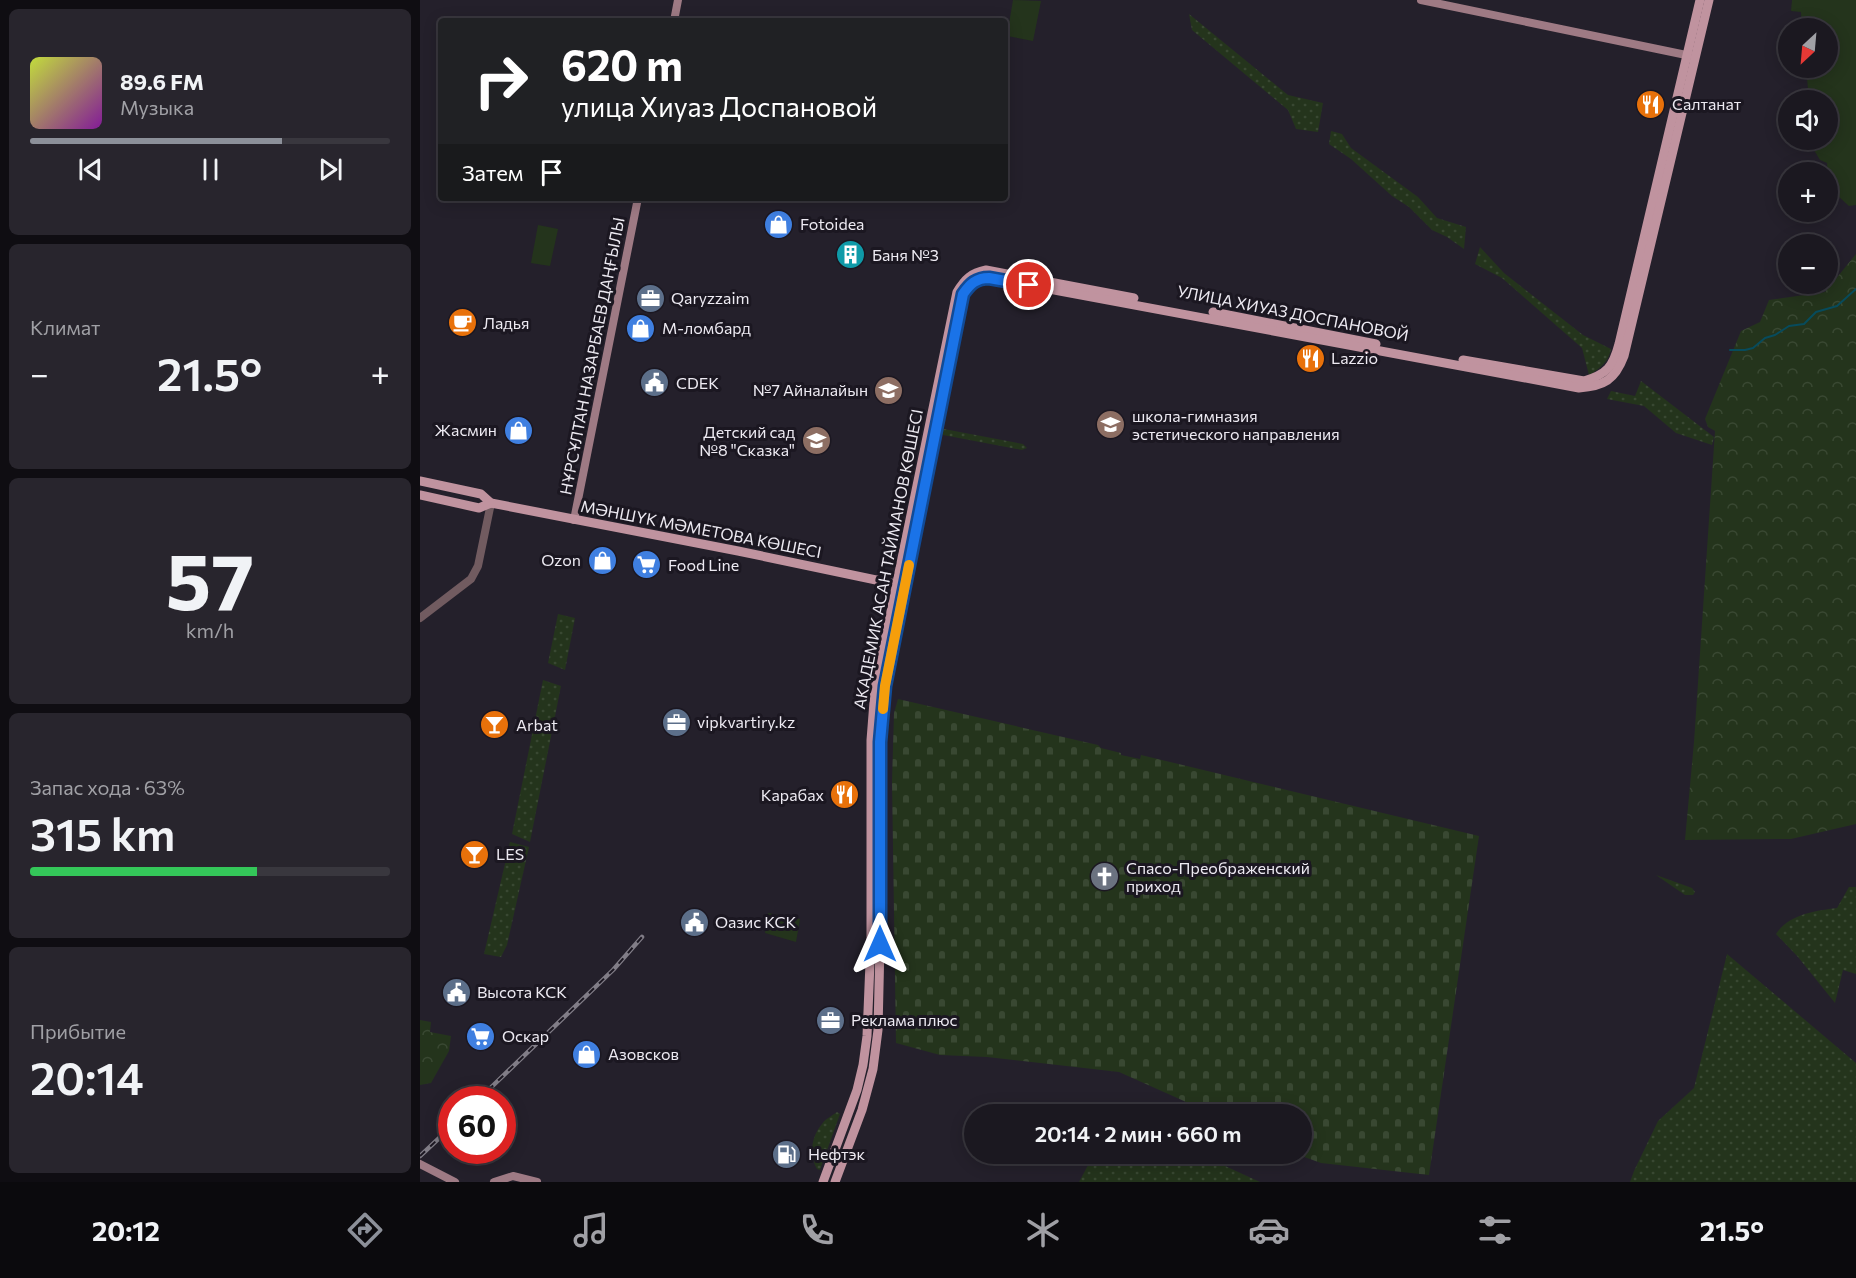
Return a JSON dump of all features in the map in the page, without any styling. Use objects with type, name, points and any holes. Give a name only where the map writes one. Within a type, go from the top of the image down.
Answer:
[{"type":"main road","points":[[675,18],[678,0]]},
{"type":"main road","points":[[1421,0],[1691,56]]},
{"type":"main road","points":[[1691,56],[1700,0]]},
{"type":"main road","points":[[1691,56],[1709,0]]},
{"type":"main road","name":"УЛИЦА ХИУАЗ ДОСПАНОВОЙ","points":[[978,275],[986,270],[996,271],[1449,358],[1584,381],[1602,376],[1616,357],[1691,56]]},
{"type":"main road","name":"УЛИЦА ХИУАЗ ДОСПАНОВОЙ","points":[[978,275],[1579,388],[1594,387],[1608,381],[1621,365],[1624,356],[1691,56]]},
{"type":"main road","name":"НҰРСҰЛТАН НАЗАРБАЕВ ДАҢҒЫЛЫ","points":[[574,520],[637,201]]},
{"type":"main road","name":"АКАДЕМИК АСАН ТАЙМАНОВ КӨШЕСІ","points":[[823,1182],[857,1090],[867,1036],[880,742],[885,686],[900,585],[963,294],[978,275]]},
{"type":"main road","name":"МӘНШҮК МӘМЕТОВА КӨШЕСІ","points":[[420,481],[481,494],[491,503]]},
{"type":"main road","name":"МӘНШҮК МӘМЕТОВА КӨШЕСІ","points":[[420,495],[478,507],[491,503],[900,585]]},
{"type":"main road","name":"АКАДЕМИК АСАН ТАЙМАНОВ КӨШЕСІ","points":[[835,1182],[862,1110],[873,1069],[876,1047],[880,954],[876,817]]},
{"type":"main road","points":[[420,1164],[455,1182]]},
{"type":"main road","points":[[494,1182],[513,1176],[537,1182]]},
{"type":"street","points":[[420,618],[471,579],[477,566],[491,503]]},
{"type":"green space","points":[[1013,0],[1041,1],[1033,41],[1008,36]]},
{"type":"green space","points":[[1792,0],[1856,0],[1856,205],[1849,206],[1838,196],[1838,162],[1820,160],[1814,150],[1838,150],[1838,90],[1808,90],[1807,78],[1838,78],[1838,18],[1801,18],[1801,12],[1791,11]]},
{"type":"green space","points":[[1189,14],[1288,95],[1323,103],[1318,132],[1296,129],[1288,110],[1192,30]]},
{"type":"green space","points":[[1331,131],[1342,134],[1351,148],[1418,197],[1437,218],[1466,227],[1464,249],[1432,230],[1409,207],[1392,196],[1351,159],[1329,144]]},
{"type":"green space","points":[[538,225],[558,229],[550,266],[531,263]]},
{"type":"green space","points":[[1480,247],[1504,273],[1583,335],[1611,349],[1608,357],[1597,370],[1589,375],[1582,348],[1502,278],[1475,264]]},
{"type":"green space","points":[[1856,254],[1856,824],[1791,839],[1685,840],[1694,742],[1715,431],[1708,427],[1705,419],[1741,331],[1760,322],[1769,300],[1811,294],[1838,294],[1838,276]]},
{"type":"green space","points":[[1641,381],[1714,437],[1712,445],[1676,433],[1644,406],[1607,399],[1611,391],[1635,396]]},
{"type":"green space","points":[[944,429],[1023,444],[1027,448],[1022,450],[943,435],[940,431]]},
{"type":"green space","points":[[558,614],[575,618],[565,670],[548,663]]},
{"type":"green space","points":[[543,680],[561,686],[530,842],[512,834]]},
{"type":"green space","points":[[898,699],[1098,745],[1101,748],[1121,753],[1121,755],[1140,759],[1141,755],[1479,836],[1429,1175],[1321,1163],[1312,1160],[1312,1104],[1191,1104],[1119,1072],[987,1057],[940,1055],[896,1043],[892,782],[894,713]]},
{"type":"green space","points":[[510,842],[529,847],[507,945],[501,957],[484,954]]},
{"type":"green space","points":[[1656,875],[1692,888],[1695,892],[1693,895],[1685,895]]},
{"type":"green space","points":[[1849,887],[1856,887],[1856,974],[1843,970],[1835,1003],[1776,934],[1781,927],[1795,918],[1811,912],[1837,908]]},
{"type":"green space","points":[[768,913],[800,919],[796,942],[765,933]]},
{"type":"green space","points":[[1727,954],[1856,1063],[1856,1182],[1630,1182],[1658,1121],[1694,1088]]},
{"type":"green space","points":[[420,1020],[431,1022],[430,1032],[451,1036],[449,1051],[431,1083],[420,1085]]},
{"type":"green space","points":[[837,1112],[840,1114],[820,1170],[814,1164],[813,1140],[823,1122]]},
{"type":"green space","points":[[1089,1164],[1221,1164],[1260,1182],[1079,1182]]},
{"type":"waterway","points":[[1730,350],[1753,348],[1765,338],[1789,326],[1804,324],[1816,312],[1837,306],[1856,289]]},
{"type":"railway","points":[[493,1086],[613,970],[642,937]]},
{"type":"railway","points":[[420,1156],[438,1139]]},
{"type":"slow traffic","points":[[883,709],[885,686],[909,565]]},
{"type":"place","name":"Салтанат","points":[[1651,104]]},
{"type":"place","name":"Fotoidea","points":[[779,224]]},
{"type":"place","name":"Баня №3","points":[[851,255]]},
{"type":"place","name":"Qaryzzaim","points":[[650,298]]},
{"type":"place","name":"Ладья","points":[[462,323]]},
{"type":"place","name":"М-ломбард","points":[[641,328]]},
{"type":"place","name":"Lazzio","points":[[1310,358]]},
{"type":"place","name":"CDEK","points":[[655,383]]},
{"type":"place","name":"№7 Айналайын","points":[[889,390]]},
{"type":"place","name":"школа-гимназия эстетического направления","points":[[1111,425]]},
{"type":"place","name":"Жасмин","points":[[518,430]]},
{"type":"place","name":"Детский сад №8 \"Сказка\"","points":[[816,441]]},
{"type":"place","name":"Ozon","points":[[602,560]]},
{"type":"place","name":"Food Line","points":[[647,565]]},
{"type":"place","name":"vipkvartiry.kz","points":[[676,722]]},
{"type":"place","name":"Arbat","points":[[495,725]]},
{"type":"place","name":"Карабах","points":[[845,795]]},
{"type":"place","name":"LES","points":[[475,854]]},
{"type":"place","name":"Спасо-Преображенский приход","points":[[1105,877]]},
{"type":"place","name":"Оазис КСК","points":[[694,922]]},
{"type":"place","name":"Высота КСК","points":[[456,992]]},
{"type":"place","name":"Реклама плюс","points":[[830,1020]]},
{"type":"place","name":"Оскар","points":[[481,1036]]},
{"type":"place","name":"Азовсков","points":[[587,1054]]},
{"type":"place","name":"Нефтэк","points":[[787,1154]]},
{"type":"route","points":[[880,944],[880,742],[885,686],[963,294],[969,285],[982,278],[1029,285]]}]
